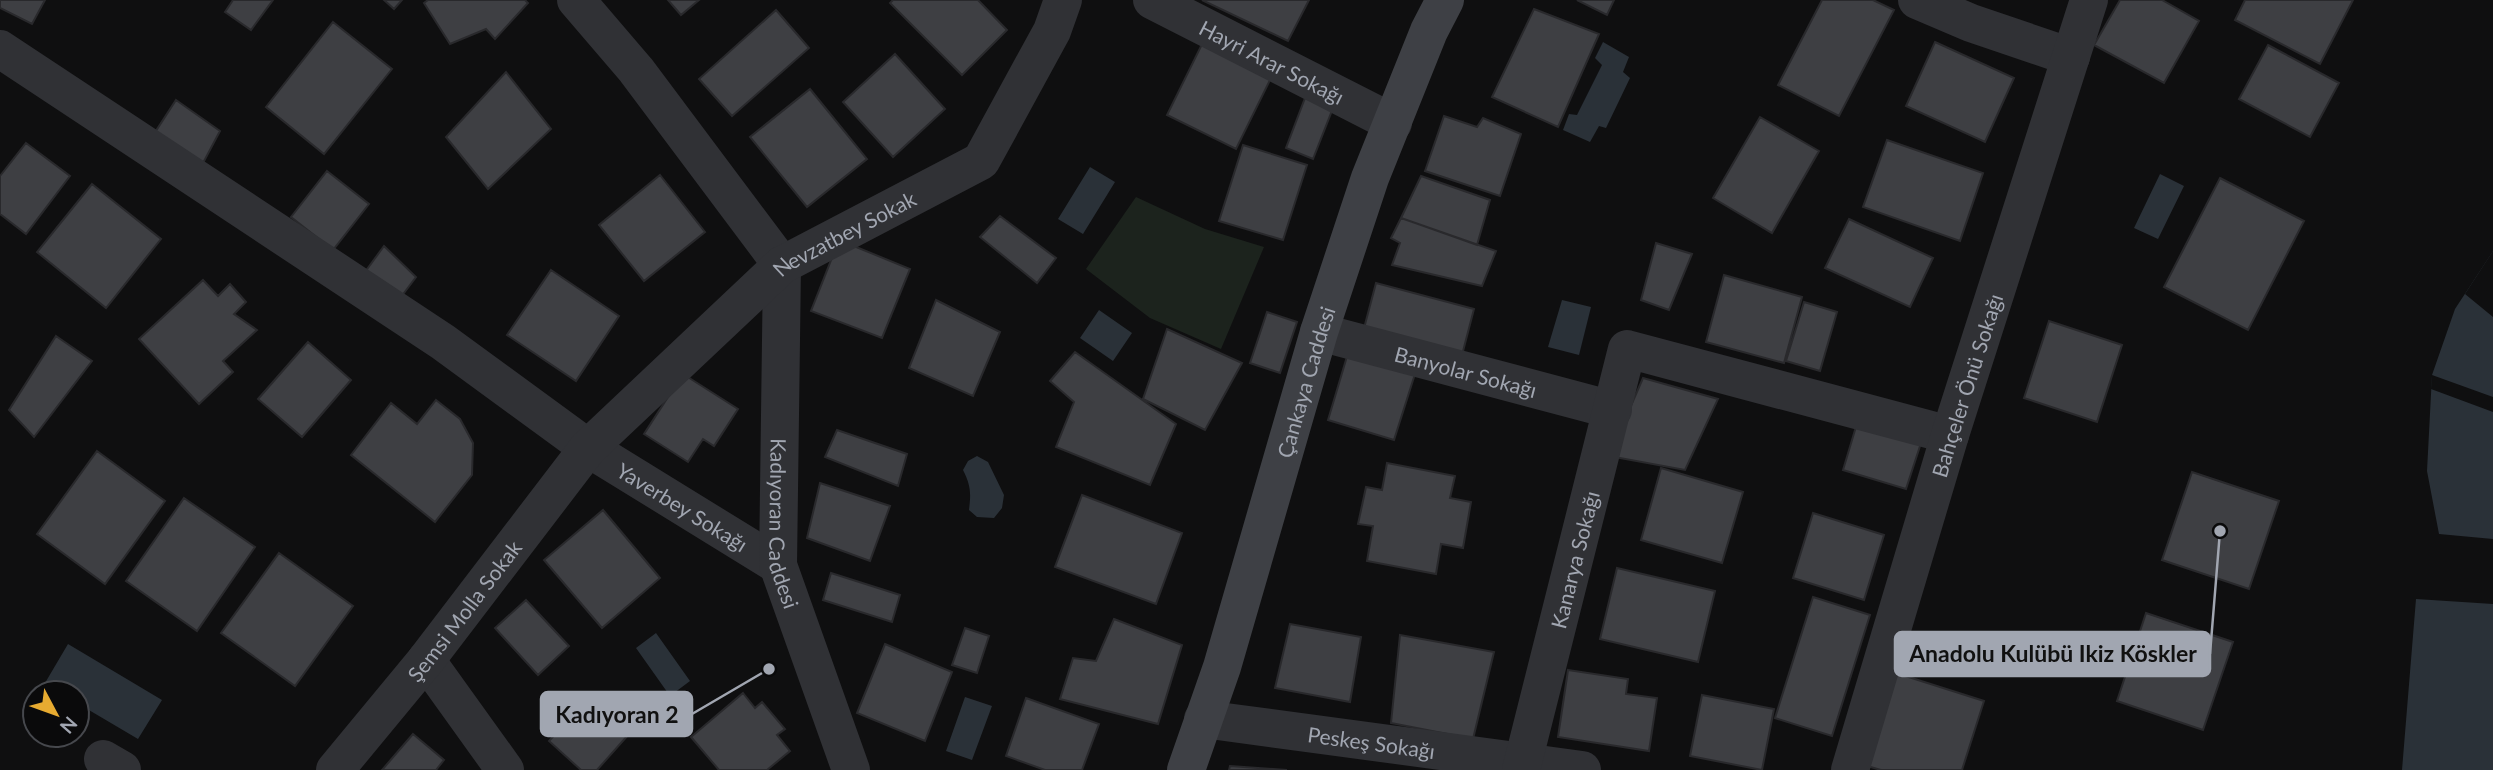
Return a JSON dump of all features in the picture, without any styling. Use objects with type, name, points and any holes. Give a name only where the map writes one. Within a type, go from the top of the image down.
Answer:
[{"type":"street","points":[[576,0],[636,70],[782,265]]},
{"type":"street","name":"Nevzatbey Sokak","points":[[588,448],[782,265],[981,161],[1052,31],[1063,0]]},
{"type":"street","name":"Hayri Arar Sokağı","points":[[1152,0],[1393,123]]},
{"type":"street","name":"Çankaya Caddesi","points":[[1186,770],[1222,667],[1319,332],[1370,178],[1429,31],[1445,0]]},
{"type":"street","points":[[1917,0],[1971,23],[2071,57]]},
{"type":"street","name":"Bahçeler Önü Sokağı","points":[[1850,770],[1950,435],[2089,0]]},
{"type":"street","name":"Yaverbey Sokağı","points":[[0,49],[443,342],[588,448],[778,565]]},
{"type":"street","name":"Kadıyoran Caddesi","points":[[782,265],[778,565],[851,770]]},
{"type":"street","name":"Banyolar Sokağı","points":[[1319,332],[1613,410]]},
{"type":"street","name":"Kanarya Sokağı","points":[[1523,766],[1628,349],[1950,435]]},
{"type":"street","name":"Şemsi Molla Sokak","points":[[335,770],[426,660],[588,448]]},
{"type":"street","points":[[426,660],[505,770]]},
{"type":"street","name":"Peskeş Sokağı","points":[[1203,719],[1523,766],[1582,770]]},
{"type":"shaded area","points":[[1603,42],[1629,57],[1623,72],[1630,78],[1606,128],[1599,126],[1590,142],[1563,130],[1569,114],[1577,115],[1602,65],[1595,58]]},
{"type":"shaded area","points":[[1090,167],[1115,182],[1083,234],[1058,219]]},
{"type":"shaded area","points":[[2160,174],[2184,186],[2158,239],[2134,228]]},
{"type":"shaded area","points":[[1136,197],[1205,229],[1264,247],[1221,349],[1150,318],[1086,269]]},
{"type":"shaded area","points":[[2493,251],[2493,539],[2439,534],[2427,471],[2432,375],[2455,309]]},
{"type":"shaded area","points":[[1562,300],[1591,307],[1579,355],[1548,347]]},
{"type":"shaded area","points":[[1099,310],[1132,333],[1113,361],[1080,338]]},
{"type":"shaded area","points":[[977,456],[988,462],[1004,495],[1002,508],[994,518],[977,517],[969,510],[970,490],[963,470],[968,461]]},
{"type":"shaded area","points":[[2416,599],[2493,604],[2493,770],[2402,770]]},
{"type":"shaded area","points":[[656,633],[690,681],[670,696],[636,648]]},
{"type":"shaded area","points":[[68,644],[162,700],[138,739],[91,711],[91,679],[47,679]]},
{"type":"shaded area","points":[[965,697],[992,706],[972,760],[946,751]]},
{"type":"pier","points":[[2493,251],[2493,317],[2465,294]]},
{"type":"pier","points":[[2432,375],[2493,397],[2493,412],[2431,389]]},
{"type":"building","points":[[0,0],[45,0],[32,24],[0,8]]},
{"type":"building","points":[[233,0],[273,0],[251,30],[225,12]]},
{"type":"building","points":[[384,0],[402,0],[394,9]]},
{"type":"building","points":[[428,0],[525,0],[528,3],[495,39],[486,29],[450,44],[424,3]]},
{"type":"building","points":[[668,0],[699,0],[681,15]]},
{"type":"building","points":[[893,0],[978,0],[1007,30],[962,75],[890,3]]},
{"type":"building","points":[[1202,0],[1309,0],[1288,41]]},
{"type":"building","points":[[1577,0],[1614,0],[1607,15]]},
{"type":"building","points":[[1822,0],[1873,0],[1894,10],[1839,116],[1778,85]]},
{"type":"building","points":[[2120,0],[2162,0],[2199,21],[2164,83],[2094,45]]},
{"type":"building","points":[[2245,0],[2353,0],[2320,64],[2235,20]]},
{"type":"building","points":[[1534,9],[1599,34],[1558,127],[1492,97]]},
{"type":"building","points":[[776,10],[809,48],[732,116],[699,79]]},
{"type":"building","points":[[333,22],[392,69],[324,154],[266,107]]},
{"type":"building","points":[[1207,34],[1276,68],[1236,149],[1167,115]]},
{"type":"building","points":[[1935,42],[2014,78],[1985,142],[1906,106]]},
{"type":"building","points":[[2268,45],[2339,83],[2310,137],[2239,99]]},
{"type":"building","points":[[895,54],[945,109],[893,157],[843,102]]},
{"type":"building","points":[[506,72],[551,129],[488,189],[446,137]]},
{"type":"building","points":[[810,89],[867,159],[807,207],[750,137]]},
{"type":"building","points":[[1305,98],[1333,108],[1313,159],[1286,148]]},
{"type":"building","points":[[176,100],[220,131],[202,165],[152,137]]},
{"type":"building","points":[[1444,116],[1477,127],[1483,118],[1521,134],[1500,196],[1425,171]]},
{"type":"building","points":[[1760,117],[1819,151],[1772,233],[1713,198]]},
{"type":"building","points":[[1887,140],[1983,173],[1960,241],[1863,207]]},
{"type":"building","points":[[26,143],[70,176],[26,234],[0,214],[0,176]]},
{"type":"building","points":[[1243,145],[1307,165],[1283,240],[1219,221]]},
{"type":"building","points":[[327,171],[369,204],[333,250],[291,217]]},
{"type":"building","points":[[660,175],[705,232],[644,281],[599,225]]},
{"type":"building","points":[[1421,176],[1490,200],[1477,245],[1401,218]]},
{"type":"building","points":[[2220,178],[2304,221],[2248,330],[2164,287]]},
{"type":"building","points":[[92,184],[161,239],[106,308],[37,252]]},
{"type":"building","points":[[1000,216],[1056,258],[1037,283],[980,237]]},
{"type":"building","points":[[1401,218],[1496,251],[1482,286],[1392,265],[1400,243],[1391,238]]},
{"type":"building","points":[[1849,219],[1933,258],[1910,307],[1825,268]]},
{"type":"building","points":[[839,240],[910,269],[882,338],[811,311]]},
{"type":"building","points":[[1656,243],[1692,254],[1669,310],[1641,300]]},
{"type":"building","points":[[384,246],[416,277],[398,301],[362,276]]},
{"type":"building","points":[[551,270],[619,316],[576,381],[507,335]]},
{"type":"building","points":[[1724,275],[1802,297],[1784,363],[1706,342]]},
{"type":"building","points":[[203,280],[218,296],[230,284],[246,302],[234,314],[257,330],[223,361],[233,372],[199,404],[139,339]]},
{"type":"building","points":[[1376,283],[1474,309],[1461,359],[1363,332]]},
{"type":"building","points":[[936,300],[1000,332],[973,396],[909,368]]},
{"type":"building","points":[[1804,302],[1837,312],[1820,371],[1786,361]]},
{"type":"building","points":[[1267,312],[1297,322],[1280,373],[1250,363]]},
{"type":"building","points":[[2049,321],[2122,345],[2097,422],[2024,398]]},
{"type":"building","points":[[1167,329],[1242,363],[1205,430],[1143,399]]},
{"type":"building","points":[[56,336],[92,361],[34,437],[9,410]]},
{"type":"building","points":[[308,342],[351,380],[302,437],[258,399]]},
{"type":"building","points":[[1075,352],[1176,424],[1150,485],[1056,447],[1074,402],[1050,381]]},
{"type":"building","points":[[1348,353],[1415,374],[1394,440],[1328,420]]},
{"type":"building","points":[[683,374],[738,409],[714,446],[703,439],[688,462],[644,434]]},
{"type":"building","points":[[1643,378],[1718,399],[1685,470],[1609,456]]},
{"type":"building","points":[[436,400],[460,419],[473,443],[472,475],[435,522],[351,455],[391,403],[417,424]]},
{"type":"building","points":[[1858,420],[1922,440],[1906,489],[1843,470]]},
{"type":"building","points":[[837,430],[907,454],[898,486],[825,457]]},
{"type":"building","points":[[97,451],[165,501],[105,584],[37,534]]},
{"type":"building","points":[[1387,463],[1455,476],[1450,498],[1471,502],[1463,548],[1441,544],[1436,574],[1367,561],[1373,526],[1358,524],[1366,487],[1382,490]]},
{"type":"building","points":[[1661,468],[1743,492],[1722,563],[1641,540]]},
{"type":"building","points":[[2192,472],[2279,501],[2249,589],[2162,560]]},
{"type":"building","points":[[820,483],[890,506],[870,561],[807,538]]},
{"type":"building","points":[[1082,495],[1182,533],[1156,604],[1055,567]]},
{"type":"building","points":[[184,498],[255,547],[197,631],[126,581]]},
{"type":"building","points":[[603,510],[660,578],[602,628],[544,560]]},
{"type":"building","points":[[1813,513],[1884,535],[1864,600],[1793,578]]},
{"type":"building","points":[[279,553],[353,606],[295,686],[221,633]]},
{"type":"building","points":[[1617,568],[1715,591],[1698,662],[1600,639]]},
{"type":"building","points":[[831,573],[900,595],[892,622],[823,600]]},
{"type":"building","points":[[1813,597],[1870,615],[1832,736],[1775,718]]},
{"type":"building","points":[[526,600],[569,646],[538,675],[495,628]]},
{"type":"building","points":[[2146,613],[2233,642],[2203,730],[2117,701]]},
{"type":"building","points":[[1114,619],[1182,645],[1158,724],[1060,699],[1073,658],[1096,661]]},
{"type":"building","points":[[1290,624],[1361,637],[1350,702],[1275,688]]},
{"type":"building","points":[[965,628],[989,636],[977,673],[952,665]]},
{"type":"building","points":[[1400,635],[1494,652],[1473,739],[1391,723]]},
{"type":"building","points":[[885,644],[952,672],[925,741],[857,713]]},
{"type":"building","points":[[1568,670],[1628,679],[1626,694],[1657,698],[1649,751],[1558,737]]},
{"type":"building","points":[[1896,673],[1984,701],[1962,770],[1881,770],[1867,766]]},
{"type":"building","points":[[743,693],[755,708],[762,702],[785,729],[777,735],[790,751],[767,770],[719,770],[691,737]]},
{"type":"building","points":[[1702,695],[1774,709],[1762,770],[1690,756]]},
{"type":"building","points":[[588,698],[629,734],[597,770],[581,770],[549,741]]},
{"type":"building","points":[[1026,698],[1099,724],[1082,770],[1045,770],[1006,756]]},
{"type":"building","points":[[413,734],[444,760],[436,770],[382,770]]},
{"type":"building","points":[[1230,766],[1287,770],[1229,770]]},
{"type":"place","name":"Anadolu Kulübü Ikiz Köskler","points":[[2220,531]]},
{"type":"place","name":"Kadıyoran 2","points":[[769,669]]}]
